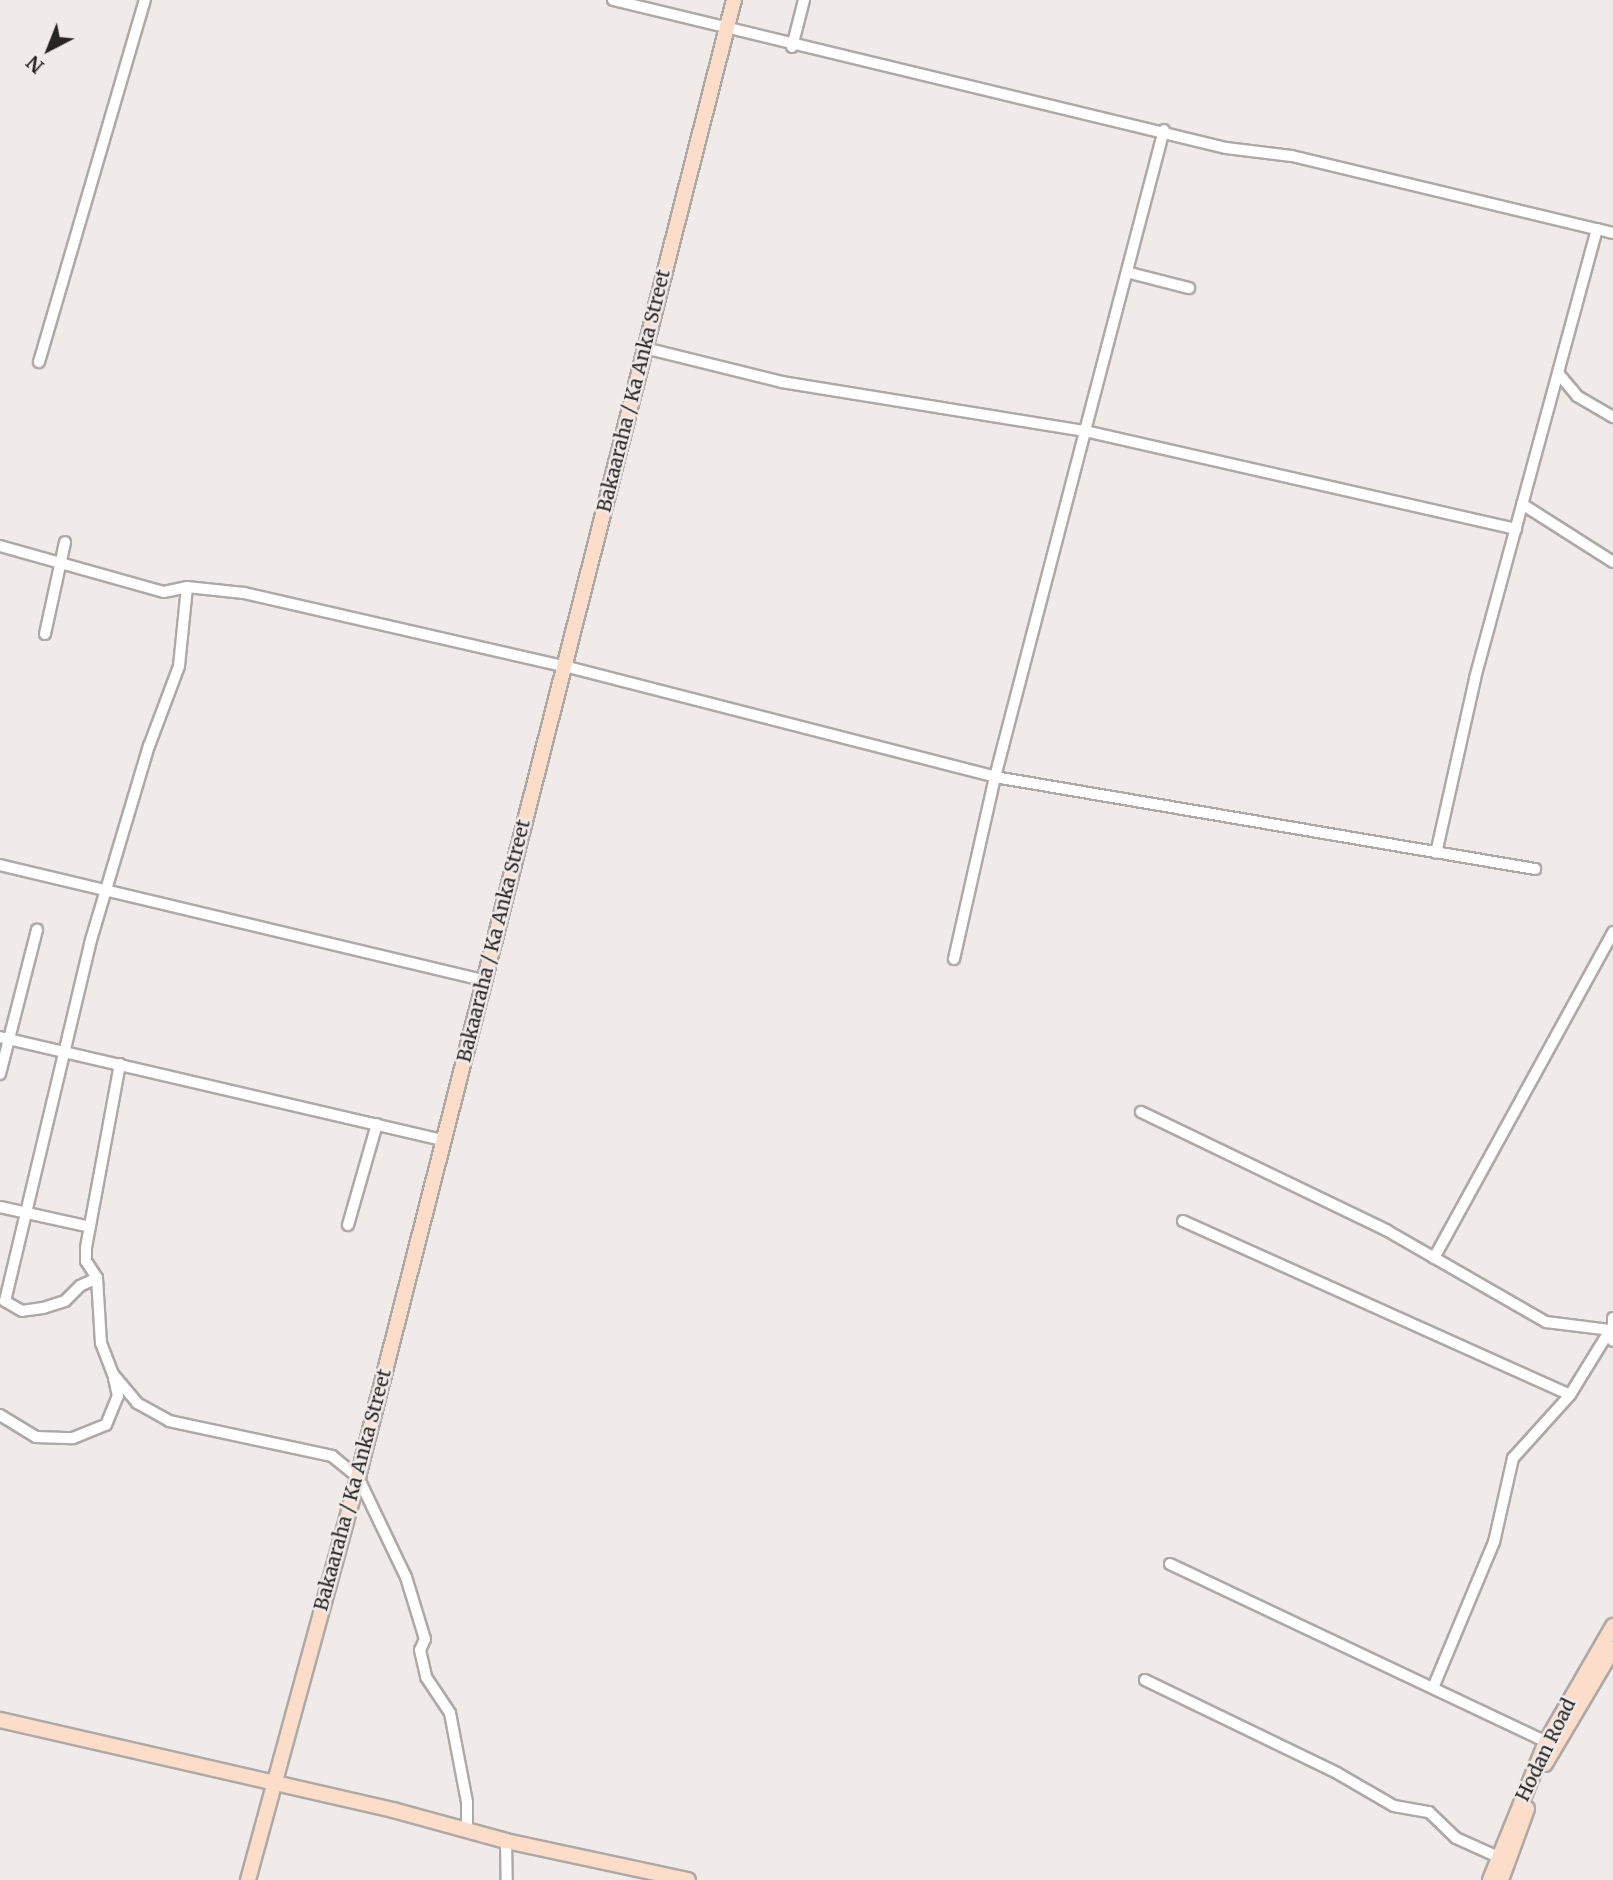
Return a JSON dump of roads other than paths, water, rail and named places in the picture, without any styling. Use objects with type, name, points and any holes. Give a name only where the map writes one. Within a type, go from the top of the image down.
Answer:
[{"type":"street","points":[[39,362],[145,0]]},
{"type":"street","points":[[613,0],[728,26],[792,47],[1164,130],[1226,148],[1318,162],[1613,233]]},
{"type":"street","name":"Bakaaraha / Ka Anka Street","points":[[248,1880],[358,1477],[734,0]]},
{"type":"street","points":[[792,47],[804,0]]},
{"type":"street","points":[[954,959],[995,777],[1085,432],[1130,273],[1164,130]]},
{"type":"street","points":[[1436,853],[1522,504],[1597,229]]},
{"type":"street","points":[[1130,273],[1189,288]]},
{"type":"street","points":[[645,348],[782,382],[1085,432],[1516,528]]},
{"type":"street","points":[[1558,373],[1577,396],[1613,417]]},
{"type":"street","points":[[1522,504],[1613,562]]},
{"type":"street","points":[[45,634],[65,542]]},
{"type":"street","points":[[0,546],[164,592],[187,587],[244,593],[564,666],[995,777],[1535,869]]},
{"type":"street","points":[[97,1278],[80,1286],[65,1301],[43,1308],[22,1311],[5,1301],[67,1052],[91,940],[149,746],[179,666],[187,587]]},
{"type":"street","points":[[0,866],[484,980]]},
{"type":"street","points":[[0,1074],[4,1038],[37,930]]},
{"type":"street","points":[[1434,1258],[1613,932]]},
{"type":"street","points":[[4,1038],[443,1140]]},
{"type":"street","points":[[0,1415],[36,1437],[73,1438],[106,1425],[118,1396],[101,1343],[97,1278],[86,1261],[120,1064]]},
{"type":"street","points":[[1140,1112],[1434,1258],[1546,1322],[1610,1330]]},
{"type":"street","points":[[348,1225],[377,1124]]},
{"type":"street","points":[[0,1207],[90,1227]]},
{"type":"street","points":[[1183,1222],[1570,1395]]},
{"type":"street","points":[[1433,1688],[1494,1542],[1513,1458],[1570,1395],[1610,1330],[1613,1318]]},
{"type":"street","points":[[1610,1330],[1613,1341]]},
{"type":"street","points":[[113,1374],[137,1403],[169,1421],[332,1456],[358,1477],[406,1577],[425,1639],[420,1650],[426,1676],[450,1713],[467,1802],[467,1831]]},
{"type":"street","points":[[1170,1564],[1546,1742]]},
{"type":"street","name":"Hodan Road","points":[[1490,1880],[1546,1742],[1613,1626]]},
{"type":"street","name":"Hodan Road","points":[[1501,1880],[1547,1760],[1613,1649]]},
{"type":"street","points":[[1145,1680],[1337,1773],[1394,1806],[1429,1812],[1456,1838],[1498,1857]]},
{"type":"street","points":[[0,1720],[506,1841],[688,1880]]},
{"type":"street","points":[[506,1841],[508,1880]]}]
